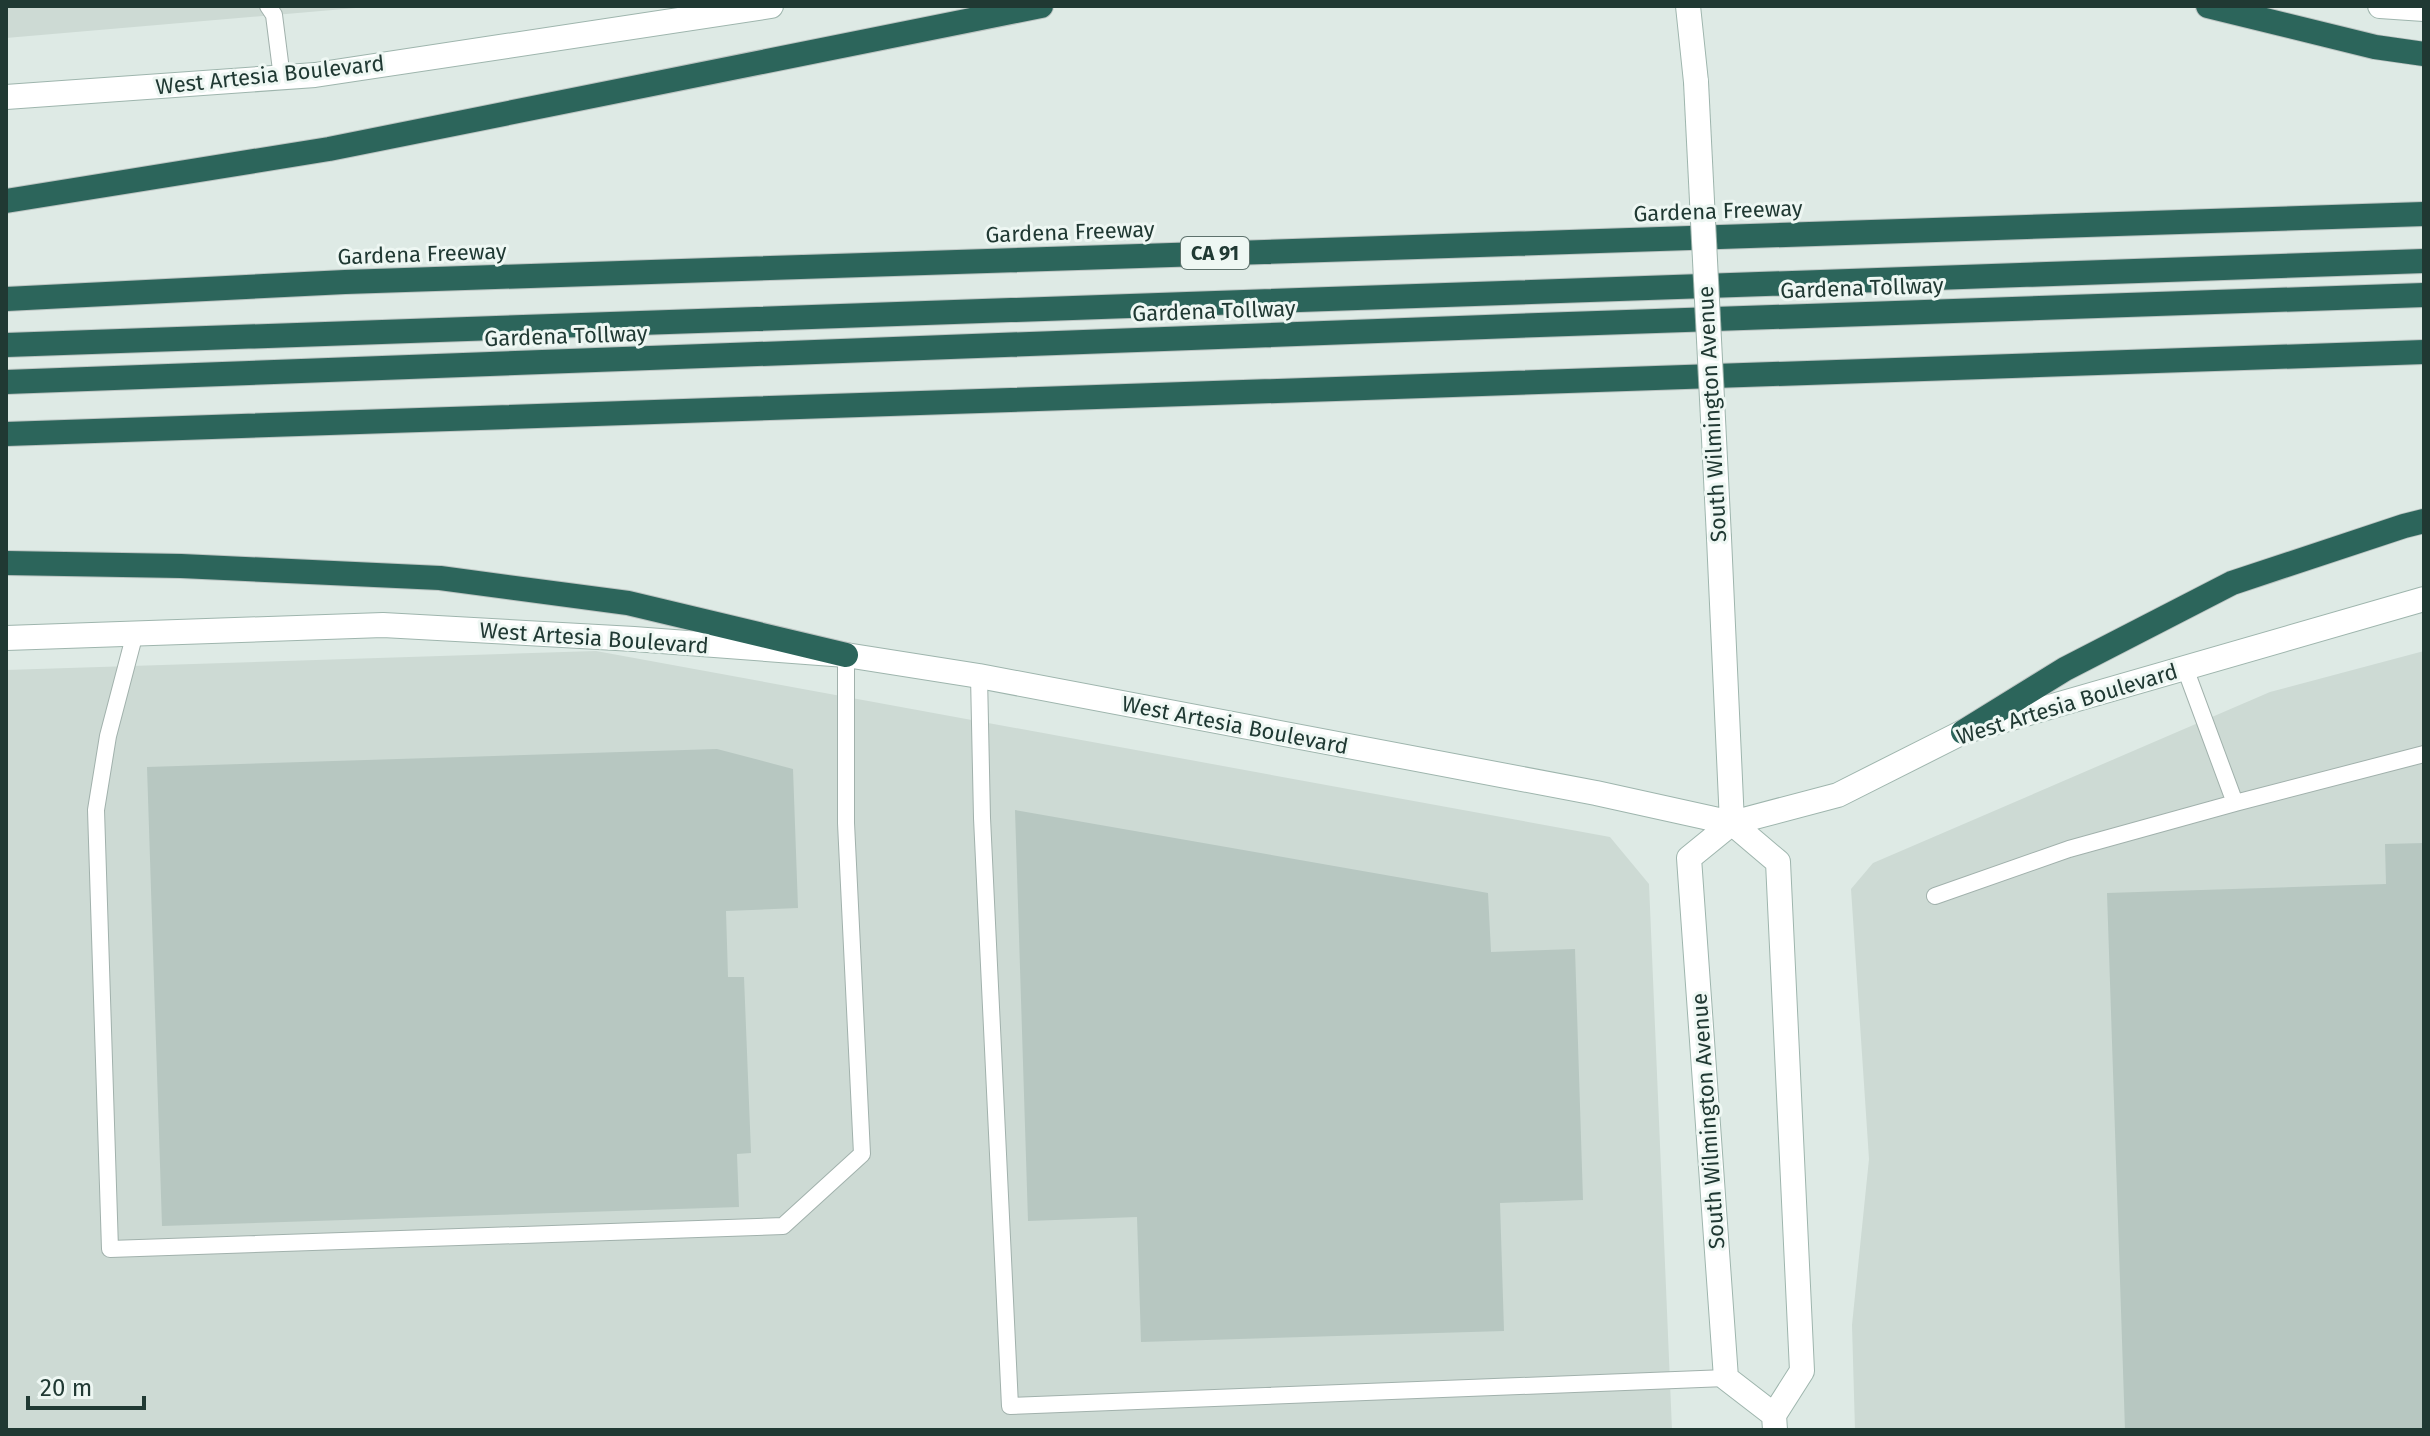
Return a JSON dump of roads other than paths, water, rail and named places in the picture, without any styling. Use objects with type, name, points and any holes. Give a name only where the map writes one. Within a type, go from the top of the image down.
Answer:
[{"type":"highway","points":[[6,201],[329,149],[1041,6]]},
{"type":"highway","points":[[2208,6],[2375,47],[2424,54]]},
{"type":"highway","name":"Gardena Freeway","points":[[6,299],[361,281],[2424,214]]},
{"type":"highway","name":"Gardena Tollway","points":[[6,345],[2424,261]]},
{"type":"highway","name":"Gardena Tollway","points":[[6,382],[2424,295]]},
{"type":"highway","points":[[6,434],[2424,352]]},
{"type":"highway","points":[[1963,732],[2065,669],[2232,583],[2424,521]]},
{"type":"highway","points":[[6,563],[181,566],[440,578],[628,603],[846,655]]},
{"type":"main road","name":"West Artesia Boulevard","points":[[6,97],[315,75],[691,12],[771,6]]},
{"type":"main road","name":"South Wilmington Avenue","points":[[1688,6],[1696,82],[1732,823],[1689,858],[1726,1378]]},
{"type":"main road","points":[[2380,6],[2424,9]]},
{"type":"main road","name":"West Artesia Boulevard","points":[[6,638],[383,625],[846,655],[979,676],[1596,793],[1732,823],[1838,795],[1963,732],[2424,599]]},
{"type":"main road","points":[[1726,1378],[1774,1422],[1802,1371],[1778,862],[1732,823]]},
{"type":"lane","points":[[268,6],[274,15],[282,78]]},
{"type":"lane","points":[[135,633],[108,736],[96,810],[110,1249],[783,1226],[862,1154],[846,823],[846,655]]},
{"type":"lane","points":[[2185,668],[2235,803]]},
{"type":"lane","points":[[979,676],[983,834],[1010,1406],[1726,1378]]},
{"type":"lane","points":[[1935,896],[2069,849],[2424,754]]}]
